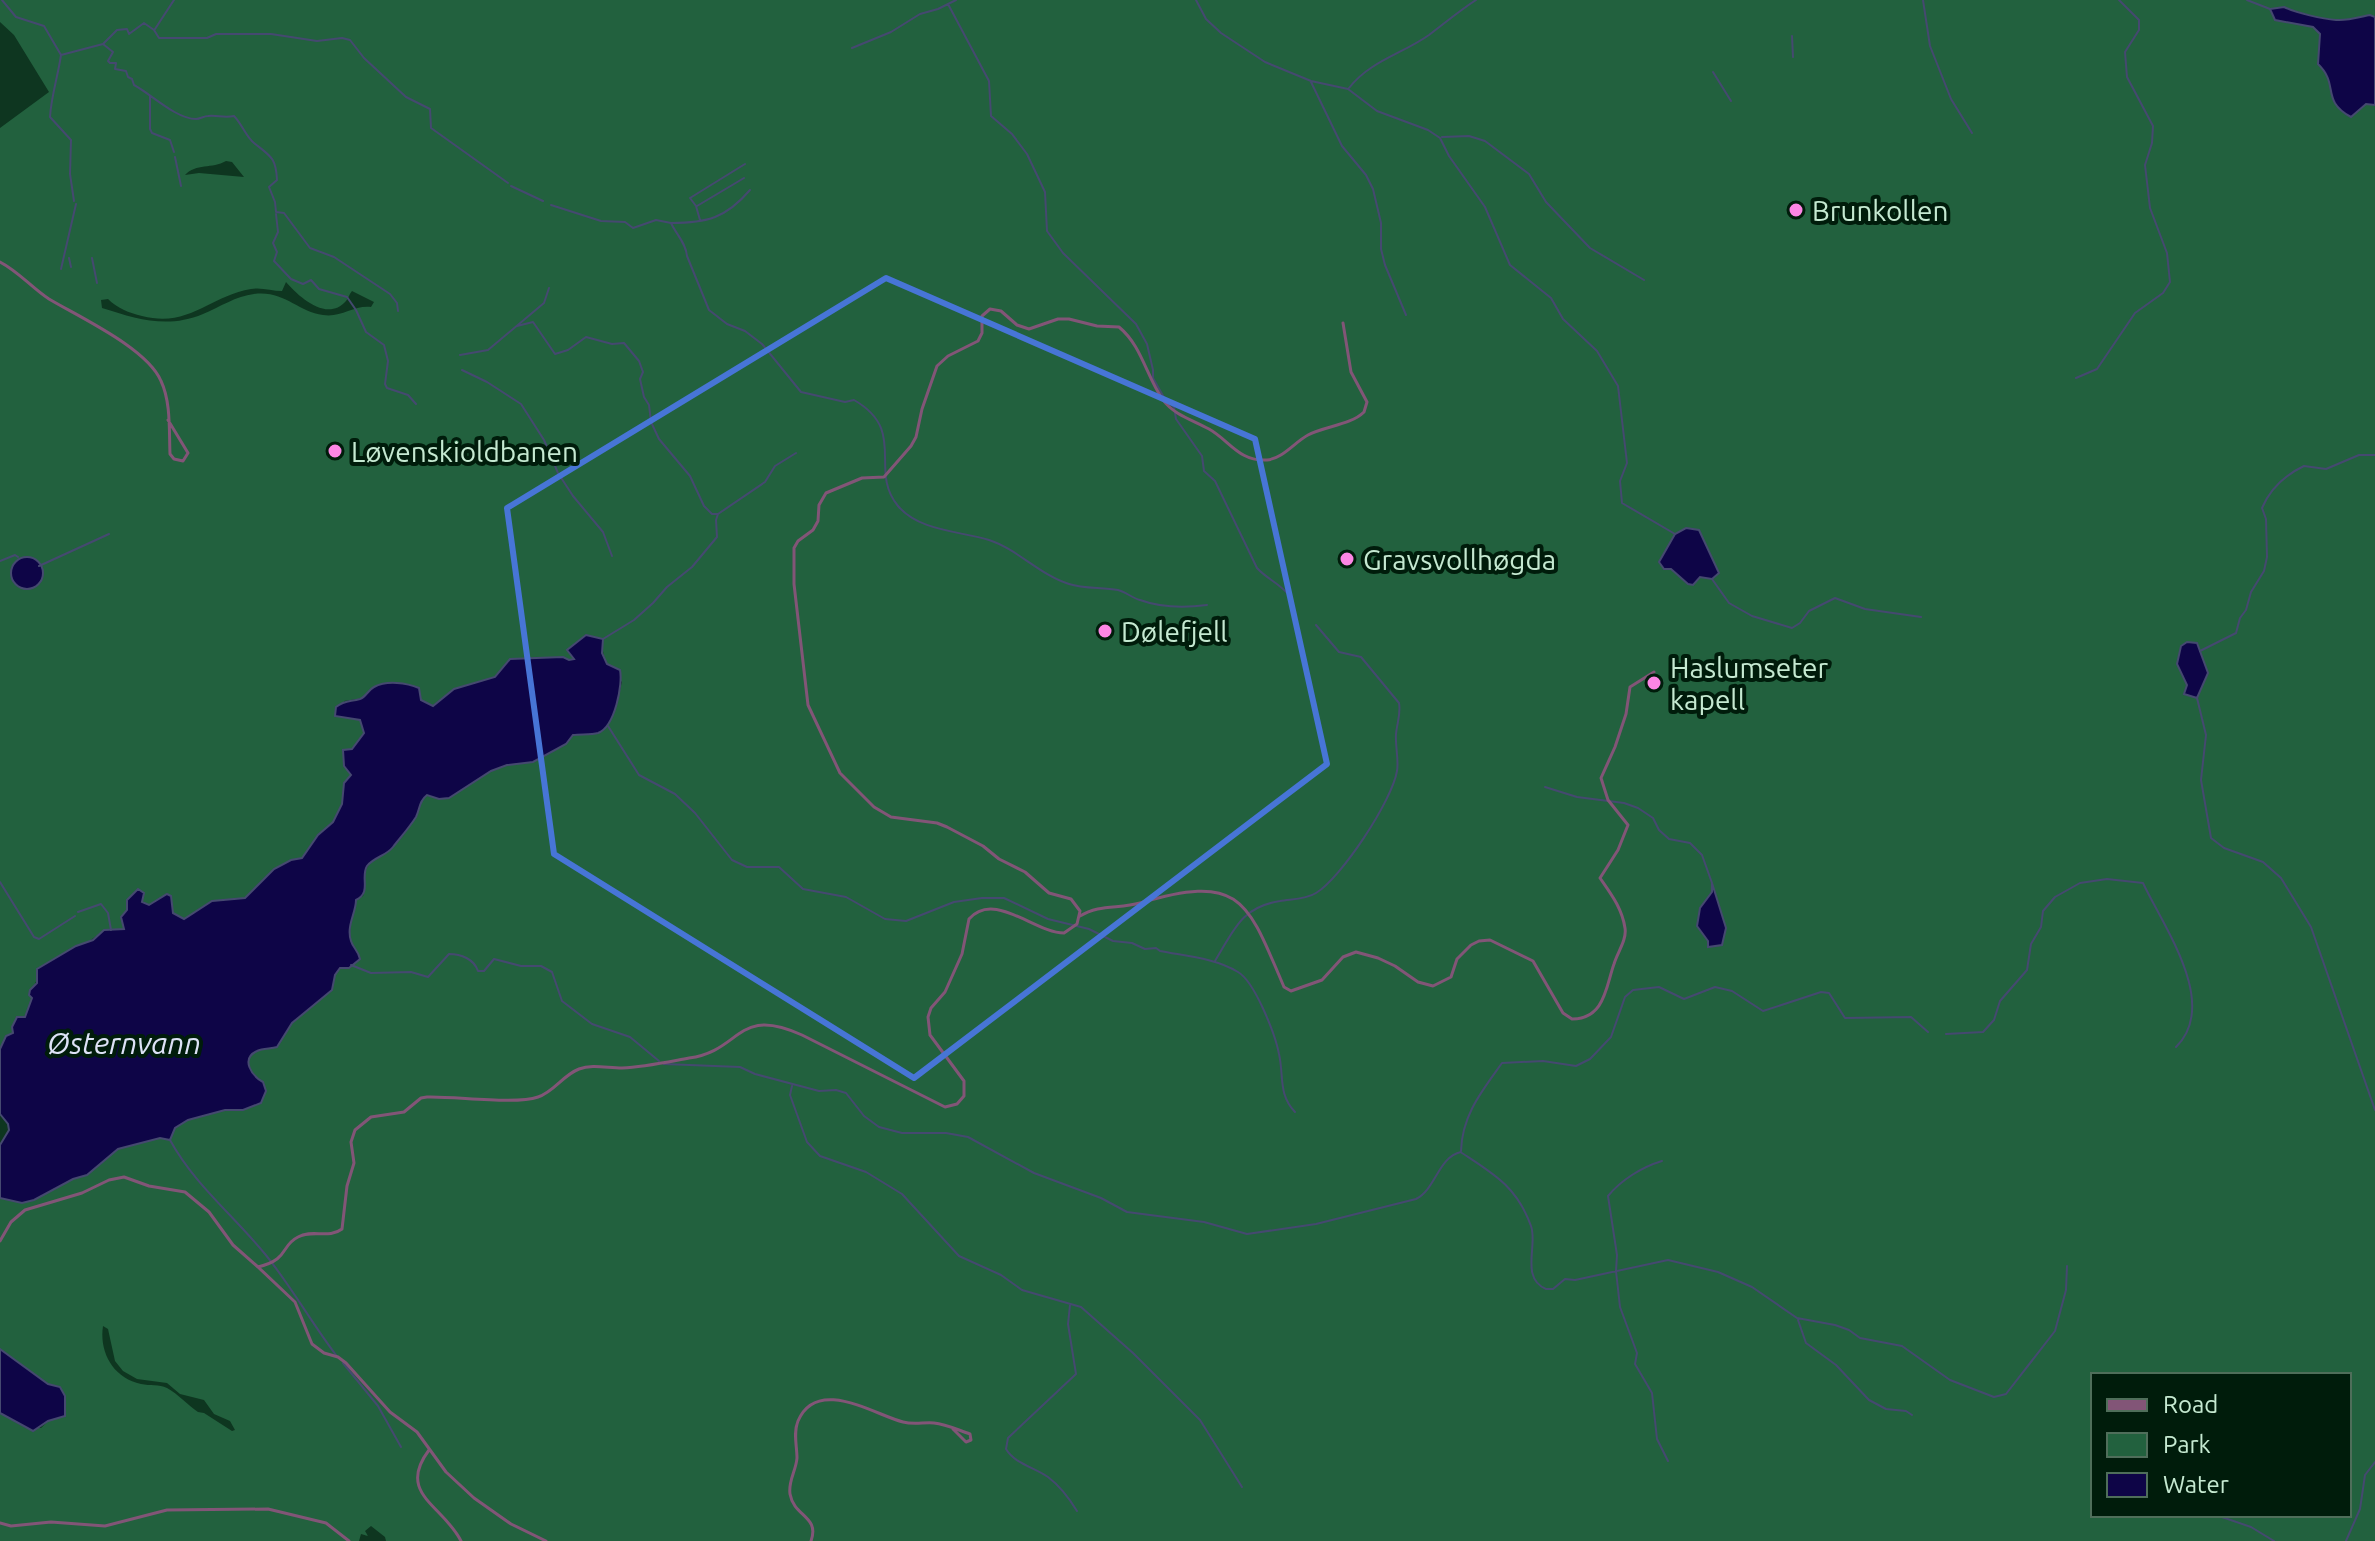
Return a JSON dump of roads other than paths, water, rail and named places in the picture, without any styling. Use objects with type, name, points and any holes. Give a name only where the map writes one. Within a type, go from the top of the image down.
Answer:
[{"type":"street","points":[[0,262],[47,298],[95,323],[148,363],[161,379],[171,456],[183,461],[188,456],[187,449],[168,420]]},
{"type":"street","points":[[1080,916],[1077,904],[1071,899],[1049,893],[1025,872],[947,827],[882,813],[840,773],[808,705],[794,584],[794,548],[813,530],[818,521],[819,505],[826,493],[856,480],[877,479],[889,473],[916,437],[937,366],[948,356],[978,341],[982,333],[982,316],[990,309],[1001,311],[1017,325],[1029,329],[1058,319],[1119,327],[1133,343],[1151,380],[1168,405],[1189,420],[1208,428],[1235,451],[1266,460],[1281,454],[1305,437],[1352,420],[1364,412],[1367,402],[1351,372],[1343,323]]},
{"type":"street","points":[[258,1267],[280,1259],[294,1239],[301,1235],[331,1234],[342,1229],[347,1186],[354,1163],[351,1142],[355,1130],[371,1117],[404,1112],[421,1098],[537,1098],[578,1070],[691,1058],[715,1049],[752,1027],[769,1023],[802,1035],[945,1107],[957,1104],[964,1096],[964,1081],[930,1035],[928,1017],[931,1008],[945,992],[962,954],[969,919],[981,911],[997,909],[1044,929],[1064,933],[1090,909],[1130,905],[1185,890],[1206,890],[1231,899],[1249,913],[1258,925],[1284,987],[1291,991],[1322,980],[1343,957],[1356,952],[1395,966],[1426,986],[1440,985],[1451,977],[1457,959],[1471,945],[1490,940],[1533,961],[1563,1013],[1572,1019],[1584,1017],[1607,994],[1625,931],[1614,897],[1600,878],[1618,850],[1628,825],[1608,800],[1601,778],[1626,714],[1630,687],[1654,672]]},
{"type":"street","points":[[0,1241],[18,1215],[44,1202],[82,1193],[117,1177],[133,1179],[159,1189],[178,1190],[209,1212],[233,1245],[295,1302],[312,1344],[346,1363],[390,1412],[417,1432],[446,1472],[474,1498],[511,1524],[546,1541]]},
{"type":"street","points":[[811,1541],[812,1523],[799,1511],[790,1492],[797,1458],[795,1437],[798,1421],[806,1410],[822,1402],[849,1401],[905,1423],[931,1422],[953,1429]]},
{"type":"street","points":[[429,1450],[417,1470],[417,1486],[461,1541]]},
{"type":"street","points":[[0,1523],[11,1526],[51,1522],[105,1526],[167,1510],[268,1509],[326,1523],[349,1541]]},
{"type":"water","points":[[2284,7],[2330,19],[2375,17],[2375,105],[2366,104],[2351,117],[2342,111],[2318,64],[2320,34],[2313,27],[2275,20],[2270,9]]},
{"type":"water","points":[[1686,528],[1699,530],[1719,573],[1712,579],[1700,577],[1693,585],[1671,569],[1664,569],[1659,562],[1675,534]]},
{"type":"water","points":[[27,557],[39,561],[43,573],[39,585],[27,589],[15,585],[11,573],[15,561]]},
{"type":"water","name":"Østernvann","points":[[586,635],[603,639],[602,653],[607,664],[620,670],[619,695],[609,723],[598,733],[573,735],[566,744],[533,762],[507,765],[491,771],[449,798],[424,797],[416,817],[393,847],[370,863],[365,871],[365,889],[356,900],[350,930],[351,941],[360,959],[349,968],[340,968],[332,990],[292,1023],[277,1047],[262,1049],[249,1058],[250,1067],[263,1082],[266,1091],[261,1103],[243,1110],[225,1110],[188,1120],[175,1128],[170,1140],[160,1138],[118,1149],[87,1175],[34,1200],[22,1203],[0,1198],[0,1145],[9,1130],[0,1114],[0,1049],[6,1036],[13,1033],[12,1027],[17,1017],[25,1017],[32,998],[30,990],[37,983],[37,969],[76,946],[93,940],[104,930],[124,929],[121,917],[127,910],[127,900],[138,889],[144,893],[142,902],[149,905],[167,894],[171,896],[173,913],[184,919],[212,901],[245,898],[274,869],[302,858],[318,835],[333,822],[342,804],[344,783],[351,775],[344,766],[343,750],[352,749],[364,733],[360,720],[335,716],[339,705],[362,698],[379,685],[397,683],[419,688],[421,700],[433,706],[454,689],[495,677],[510,659],[574,659],[567,650]]},
{"type":"water","points":[[2187,642],[2197,643],[2208,673],[2197,698],[2184,694],[2187,685],[2177,664],[2181,646]]},
{"type":"water","points":[[1712,883],[1726,928],[1722,945],[1708,947],[1708,941],[1697,926],[1700,908],[1712,892]]},
{"type":"water","points":[[0,1349],[48,1384],[60,1387],[65,1396],[65,1416],[48,1421],[33,1431],[0,1413]]},
{"type":"waterway","points":[[2,0],[16,17],[44,26],[61,55],[103,44],[117,30],[127,29],[129,34],[144,23],[159,38],[271,34],[317,41],[350,40],[364,58],[406,97],[430,109],[431,128],[508,183]]},
{"type":"waterway","points":[[155,29],[174,0]]},
{"type":"waterway","points":[[852,48],[956,0]]},
{"type":"waterway","points":[[1196,0],[1206,19],[1221,33],[1265,62],[1311,81],[1348,89],[1377,111],[1428,130],[1440,138],[1485,207],[1510,265],[1551,298],[1563,319],[1597,351],[1618,386],[1627,463],[1620,481],[1622,503],[1675,534]]},
{"type":"waterway","points":[[1349,88],[1376,64],[1419,42],[1476,0]]},
{"type":"waterway","points":[[1923,0],[1930,46],[1951,99],[1972,133]]},
{"type":"waterway","points":[[2076,378],[2097,369],[2135,313],[2163,293],[2170,282],[2167,253],[2150,208],[2145,165],[2152,143],[2153,126],[2127,77],[2125,52],[2139,30],[2139,20],[2119,0]]},
{"type":"waterway","points":[[2247,0],[2270,9]]},
{"type":"waterway","points":[[948,4],[989,81],[991,116],[1012,134],[1027,154],[1045,192],[1047,231],[1063,253],[1136,324],[1147,344],[1153,378],[1202,456],[1204,471],[1215,481],[1257,568],[1289,595]]},
{"type":"waterway","points":[[1792,36],[1793,57]]},
{"type":"waterway","points":[[103,44],[113,52],[108,61],[116,63],[115,69],[126,71],[134,85],[172,111],[196,119],[234,116],[251,140],[274,162],[277,180],[269,187],[276,212],[284,213],[310,248],[334,257],[390,294],[397,303],[398,311]]},
{"type":"waterway","points":[[61,55],[50,117],[71,140],[70,174],[74,201]]},
{"type":"waterway","points":[[1713,72],[1731,101]]},
{"type":"waterway","points":[[1311,82],[1342,146],[1366,175],[1373,189],[1381,223],[1381,249],[1385,265],[1406,315]]},
{"type":"waterway","points":[[150,96],[150,129],[152,133],[170,140],[174,152]]},
{"type":"waterway","points":[[1442,137],[1469,136],[1485,141],[1529,174],[1546,202],[1590,248],[1644,280]]},
{"type":"waterway","points":[[175,157],[181,186]]},
{"type":"waterway","points":[[700,220],[690,198],[745,164]]},
{"type":"waterway","points":[[697,206],[744,178]]},
{"type":"waterway","points":[[511,186],[543,201]]},
{"type":"waterway","points":[[671,223],[715,217],[733,207],[750,190]]},
{"type":"waterway","points":[[61,269],[76,204]]},
{"type":"waterway","points":[[551,205],[601,221],[625,222],[633,228],[656,220],[671,223],[685,247],[709,310],[762,344],[801,392],[845,402],[854,400],[870,412],[884,438],[886,479],[890,492],[898,506],[917,521],[999,544],[1048,575],[1069,584],[1118,590],[1148,603],[1165,606],[1207,605]]},
{"type":"waterway","points":[[276,214],[278,232],[273,243],[277,252],[274,261],[291,279],[303,284],[311,280],[319,289],[347,297],[366,332],[384,345],[388,361],[387,388],[408,395],[416,404]]},
{"type":"waterway","points":[[69,258],[71,267]]},
{"type":"waterway","points":[[92,258],[97,283]]},
{"type":"waterway","points":[[460,355],[488,350],[544,303],[549,288]]},
{"type":"waterway","points":[[517,326],[533,322],[555,354],[568,350],[586,337],[612,344],[624,343],[639,361],[643,372],[640,379],[644,397],[659,439],[690,476],[704,506],[712,514],[718,514]]},
{"type":"waterway","points":[[462,370],[521,404],[544,440],[558,473],[603,532],[612,556]]},
{"type":"waterway","points":[[603,639],[634,620],[692,567],[717,537],[718,514],[765,482],[775,466],[796,453]]},
{"type":"waterway","points":[[2200,651],[2236,633],[2251,592],[2264,571],[2267,557],[2266,519],[2262,508],[2274,489],[2284,478],[2304,466],[2326,469],[2359,455],[2375,455]]},
{"type":"waterway","points":[[39,566],[109,534]]},
{"type":"waterway","points":[[0,561],[15,555],[18,557]]},
{"type":"waterway","points":[[1712,579],[1729,603],[1752,616],[1792,628],[1809,611],[1835,598],[1865,609],[1921,617]]},
{"type":"waterway","points":[[1215,961],[1247,914],[1267,904],[1312,895],[1326,885],[1351,856],[1376,819],[1397,771],[1399,703],[1361,657],[1339,652],[1316,625]]},
{"type":"waterway","points":[[2197,698],[2206,735],[2201,780],[2211,838],[2224,848],[2263,862],[2281,878],[2311,927],[2375,1110]]},
{"type":"waterway","points":[[608,726],[639,775],[675,794],[695,813],[732,860],[747,867],[779,867],[803,889],[846,897],[885,919],[906,921],[954,902],[1004,898],[1048,919],[1089,929],[1113,941],[1210,961],[1238,972],[1251,986],[1269,1022],[1279,1054],[1284,1092],[1295,1112]]},
{"type":"waterway","points":[[1545,787],[1577,797],[1624,803],[1638,808],[1653,818],[1659,830],[1669,839],[1690,843],[1702,855],[1712,883]]},
{"type":"waterway","points":[[1946,1034],[1983,1032],[1994,1020],[2000,1001],[2027,970],[2031,944],[2041,927],[2043,911],[2055,897],[2080,883],[2107,879],[2143,883],[2184,965],[2192,1009],[2188,1029],[2176,1047]]},
{"type":"waterway","points":[[0,882],[34,937],[39,939],[75,916]]},
{"type":"waterway","points":[[78,912],[101,904],[108,913],[111,930]]},
{"type":"waterway","points":[[351,965],[371,973],[411,972],[428,977],[449,954],[466,958],[478,971],[484,971],[494,959],[521,966],[541,966],[552,972],[562,1001],[592,1024],[630,1037],[659,1061]]},
{"type":"waterway","points":[[1461,1151],[1469,1115],[1502,1063],[1543,1061],[1576,1066],[1590,1059],[1611,1037],[1625,997],[1633,990],[1659,987],[1684,999],[1715,987],[1732,991],[1763,1011],[1821,992],[1829,993],[1845,1018],[1911,1017],[1928,1032]]},
{"type":"waterway","points":[[664,1064],[740,1067],[819,1091],[836,1090],[846,1093],[864,1116],[879,1127],[902,1133],[946,1133],[968,1137],[1034,1173],[1101,1198],[1127,1212],[1204,1222],[1247,1234],[1316,1224],[1416,1199],[1428,1188],[1447,1160],[1461,1152]]},
{"type":"waterway","points":[[792,1086],[790,1095],[807,1142],[820,1156],[866,1172],[902,1194],[959,1256],[1001,1275],[1022,1290],[1081,1307],[1133,1353],[1200,1420],[1242,1487]]},
{"type":"waterway","points":[[170,1140],[202,1185],[274,1266],[336,1355]]},
{"type":"waterway","points":[[1462,1153],[1494,1175],[1519,1201],[1533,1234],[1531,1260],[1534,1277],[1546,1289],[1553,1289],[1565,1279],[1575,1280],[1668,1260],[1718,1272],[1752,1287],[1797,1318],[1835,1325],[1860,1338],[1902,1346],[1950,1380],[1994,1397],[2006,1394],[2055,1331],[2066,1290],[2067,1266]]},
{"type":"waterway","points":[[1662,1161],[1632,1175],[1608,1196],[1617,1255],[1620,1307],[1637,1353],[1635,1364],[1652,1393],[1657,1439],[1668,1461]]},
{"type":"waterway","points":[[1070,1305],[1068,1324],[1076,1374],[1008,1438],[1006,1449],[1020,1462],[1052,1481],[1077,1511]]},
{"type":"waterway","points":[[1798,1320],[1806,1343],[1836,1365],[1869,1400],[1886,1409],[1906,1411],[1912,1415]]},
{"type":"waterway","points":[[343,1363],[378,1406],[401,1447]]},
{"type":"waterway","points":[[2346,1541],[2360,1509],[2365,1475],[2375,1462]]},
{"type":"waterway","points":[[2222,1517],[2251,1527],[2274,1541]]},
{"type":"place","name":"Brunkollen","points":[[1796,210]]},
{"type":"place","name":"Løvenskioldbanen","points":[[335,451]]},
{"type":"place","name":"Gravsvollhøgda","points":[[1347,559]]},
{"type":"place","name":"Dølefjell","points":[[1105,631]]},
{"type":"place","name":"Haslumseter kapell","points":[[1654,683]]}]
